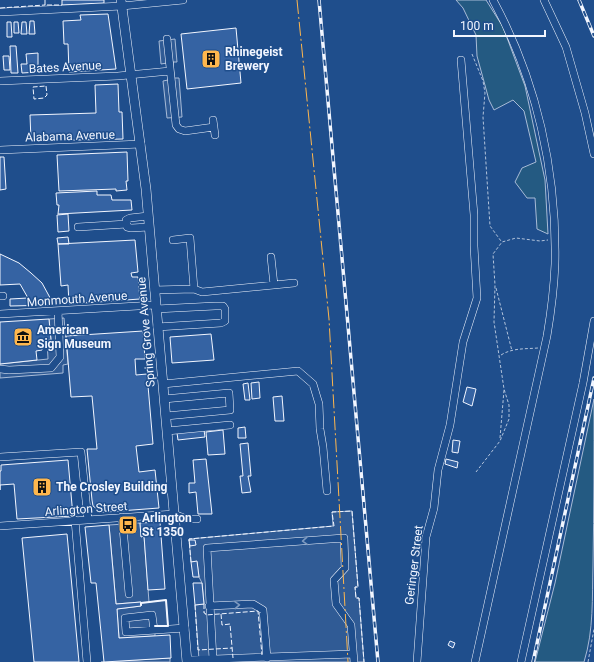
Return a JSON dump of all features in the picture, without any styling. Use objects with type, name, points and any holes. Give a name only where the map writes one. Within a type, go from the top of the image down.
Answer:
[{"type":"main road","name":"Spring Grove Avenue","points":[[121,3],[130,75],[141,144],[187,661]]},
{"type":"street","points":[[0,12],[183,0]]},
{"type":"street","points":[[475,662],[545,348],[553,292],[555,263],[550,177],[545,142],[538,110],[516,46],[493,0]]},
{"type":"street","points":[[544,0],[566,47],[585,114],[594,154]]},
{"type":"street","points":[[167,40],[176,125],[179,129],[185,131],[214,127]]},
{"type":"street","name":"Geringer Street","points":[[417,662],[426,537],[434,508],[438,470],[450,426],[463,342],[477,298],[474,215],[461,60]]},
{"type":"street","name":"Bates Avenue","points":[[0,81],[130,75],[170,71]]},
{"type":"street","name":"Alabama Avenue","points":[[0,150],[141,144]]},
{"type":"street","points":[[148,216],[130,218],[126,220],[127,227],[149,227]]},
{"type":"street","points":[[78,227],[127,224]]},
{"type":"street","points":[[173,240],[190,238],[194,289]]},
{"type":"street","points":[[271,256],[274,285]]},
{"type":"street","points":[[154,290],[194,289],[202,292],[294,283]]},
{"type":"street","name":"Monmouth Avenue","points":[[0,314],[156,307],[223,306],[225,309],[225,321],[221,323],[157,327]]},
{"type":"street","points":[[0,369],[51,368],[60,357],[58,311]]},
{"type":"street","points":[[521,662],[583,383],[594,321]]},
{"type":"street","points":[[163,384],[298,371],[313,384],[319,404],[320,429],[327,491]]},
{"type":"street","points":[[164,399],[229,393],[230,410],[166,416]]},
{"type":"street","points":[[167,431],[230,425]]},
{"type":"street","points":[[0,457],[81,452],[88,520]]},
{"type":"street","name":"Arlington Street","points":[[0,526],[174,514],[186,519],[197,518]]},
{"type":"street","points":[[122,517],[128,594]]},
{"type":"street","points":[[75,520],[87,662]]},
{"type":"street","points":[[213,660],[206,548],[344,538],[345,568],[334,580],[336,604],[351,625],[354,662]]},
{"type":"street","points":[[209,606],[253,604],[263,610],[267,658]]},
{"type":"street","points":[[154,630],[184,628]]},
{"type":"street","points":[[187,661],[267,658],[309,659],[353,654]]},
{"type":"path","points":[[472,54],[483,81],[485,93],[483,118],[490,226],[502,242]]},
{"type":"path","points":[[476,472],[500,441],[509,419],[509,406],[504,389],[494,322],[495,286],[493,254],[502,242],[516,238],[540,241],[554,239]]},
{"type":"path","points":[[495,286],[512,351]]},
{"type":"path","points":[[500,356],[512,351],[545,348]]},
{"type":"path","points":[[500,441],[504,389]]},
{"type":"path","points":[[588,662],[594,629]]},
{"type":"shaded area","points":[[456,0],[486,0],[503,27],[525,86],[545,180],[548,234],[537,229],[535,198],[527,198],[515,182],[522,168],[536,162],[524,111],[513,100],[494,110],[489,100],[477,56],[476,35],[463,8]]},
{"type":"shaded area","points":[[175,39],[177,62],[173,62],[174,78],[179,78],[182,117],[167,118],[163,81],[168,80],[167,63],[161,64],[159,41]]},
{"type":"shaded area","points":[[64,318],[68,364],[63,365],[63,373],[0,378],[0,364],[48,359],[47,340],[51,340],[49,319]]},
{"type":"shaded area","points":[[594,399],[592,601],[591,626],[587,650],[584,662],[535,662],[555,583]]},
{"type":"shaded area","points":[[352,511],[358,587],[355,587],[356,598],[359,598],[364,662],[233,662],[233,659],[199,660],[195,605],[204,604],[202,583],[199,577],[197,562],[191,562],[189,539],[333,526],[332,512]]},
{"type":"shaded area","points":[[140,523],[141,536],[144,536],[149,602],[166,600],[168,626],[155,626],[155,636],[119,638],[117,609],[141,606],[141,602],[116,604],[109,525]]},
{"type":"shaded area","points":[[170,658],[170,662],[101,662]]},
{"type":"building","points":[[62,0],[104,0],[104,3],[62,5]]},
{"type":"building","points":[[108,14],[116,69],[69,72],[68,44],[64,44],[63,21],[81,20],[80,15]]},
{"type":"building","points":[[30,21],[34,21],[35,34],[29,34]]},
{"type":"building","points":[[7,22],[11,22],[12,37],[7,37]]},
{"type":"building","points":[[14,22],[18,22],[19,33],[14,33]]},
{"type":"building","points":[[22,22],[26,22],[27,34],[21,34]]},
{"type":"building","name":"Rhinegeist Brewery","points":[[236,28],[241,83],[187,89],[181,34]]},
{"type":"building","points":[[10,46],[16,46],[18,73],[11,73]]},
{"type":"building","points":[[38,53],[38,72],[22,73],[21,64],[27,64],[26,54]]},
{"type":"building","points":[[3,56],[9,56],[10,70],[4,70]]},
{"type":"building","points":[[118,84],[119,112],[122,112],[123,139],[31,141],[30,115],[96,113],[95,85]]},
{"type":"building","points":[[127,152],[127,190],[59,191],[57,155]]},
{"type":"building","points":[[0,157],[4,157],[6,189],[0,190]]},
{"type":"building","points":[[97,191],[97,195],[111,195],[112,200],[131,200],[132,210],[58,214],[59,205],[57,205],[56,193]]},
{"type":"building","points":[[68,214],[69,231],[58,232],[57,215]]},
{"type":"building","points":[[68,237],[69,244],[58,244],[57,238]]},
{"type":"building","points":[[135,240],[138,272],[131,273],[132,277],[138,277],[140,299],[69,304],[68,285],[61,286],[58,244]]},
{"type":"building","points":[[0,254],[19,263],[42,283],[54,305],[10,306],[10,299],[28,298],[20,284],[0,285]]},
{"type":"building","points":[[49,319],[51,340],[41,341],[42,350],[36,351],[37,360],[0,364],[0,322]]},
{"type":"building","points":[[143,331],[145,359],[135,359],[136,375],[147,374],[153,444],[136,446],[139,472],[155,470],[159,508],[101,512],[93,506],[87,449],[97,449],[92,396],[71,397],[66,336]]},
{"type":"building","points":[[211,334],[214,360],[172,363],[170,337]]},
{"type":"building","points":[[259,382],[260,398],[252,399],[251,383]]},
{"type":"building","points":[[248,383],[250,400],[245,400],[243,384]]},
{"type":"building","points":[[467,387],[476,389],[472,406],[463,402]]},
{"type":"building","points":[[282,396],[284,421],[275,421],[273,397]]},
{"type":"building","points":[[245,427],[246,438],[238,438],[238,428]]},
{"type":"building","points":[[204,430],[205,437],[178,440],[177,433]]},
{"type":"building","points":[[223,430],[225,454],[208,455],[206,432]]},
{"type":"building","points":[[453,440],[460,441],[458,453],[452,452]]},
{"type":"building","points":[[248,443],[251,476],[248,476],[251,492],[242,493],[240,476],[243,476],[240,444]]},
{"type":"building","points":[[206,459],[212,514],[198,514],[196,492],[189,493],[189,483],[195,483],[193,460]]},
{"type":"building","points":[[446,459],[458,462],[457,468],[445,464]]},
{"type":"building","name":"The Crosley Building","points":[[68,460],[73,516],[17,519],[14,484],[0,485],[1,465]]},
{"type":"building","points":[[160,522],[165,589],[148,590],[144,536],[141,537],[140,523]]},
{"type":"building","points":[[109,525],[116,604],[141,602],[141,606],[117,609],[119,638],[170,635],[171,658],[104,662],[96,583],[91,583],[85,527]]},
{"type":"building","points":[[67,534],[79,662],[34,662],[22,538]]},
{"type":"building","points":[[189,540],[195,540],[196,545],[190,546]]},
{"type":"building","points":[[197,561],[199,577],[193,577],[191,562]]},
{"type":"building","points":[[193,583],[202,583],[204,604],[195,605]]},
{"type":"building","points":[[450,641],[455,643],[453,648],[448,645]]},
{"type":"railway","points":[[319,0],[378,662]]},
{"type":"railway","points":[[579,0],[594,36]]},
{"type":"railway","points":[[533,662],[594,378]]},
{"type":"fence","points":[[45,0],[45,5],[62,5]]},
{"type":"fence","points":[[0,8],[45,5]]},
{"type":"fence","points":[[46,86],[47,95],[44,98],[34,99],[33,87],[46,86]]},
{"type":"fence","points":[[191,562],[189,539],[334,526],[332,512],[352,511],[358,587],[355,587],[356,598],[359,598],[364,662]]},
{"type":"fence","points":[[204,604],[204,613],[206,615],[258,611],[262,655]]},
{"type":"fence","points":[[195,605],[198,650],[232,648]]},
{"type":"fence","points":[[221,614],[222,625],[230,624],[233,658]]},
{"type":"wall","points":[[141,605],[141,603],[166,600],[168,626],[155,626]]},
{"type":"power","points":[[297,0],[329,319],[348,662]]},
{"type":"place","name":"Rhinegeist Brewery","points":[[211,59]]},
{"type":"place","name":"American Sign Museum","points":[[23,337]]},
{"type":"place","name":"The Crosley Building","points":[[42,487]]},
{"type":"place","name":"Arlington St 1350","points":[[128,525]]}]
